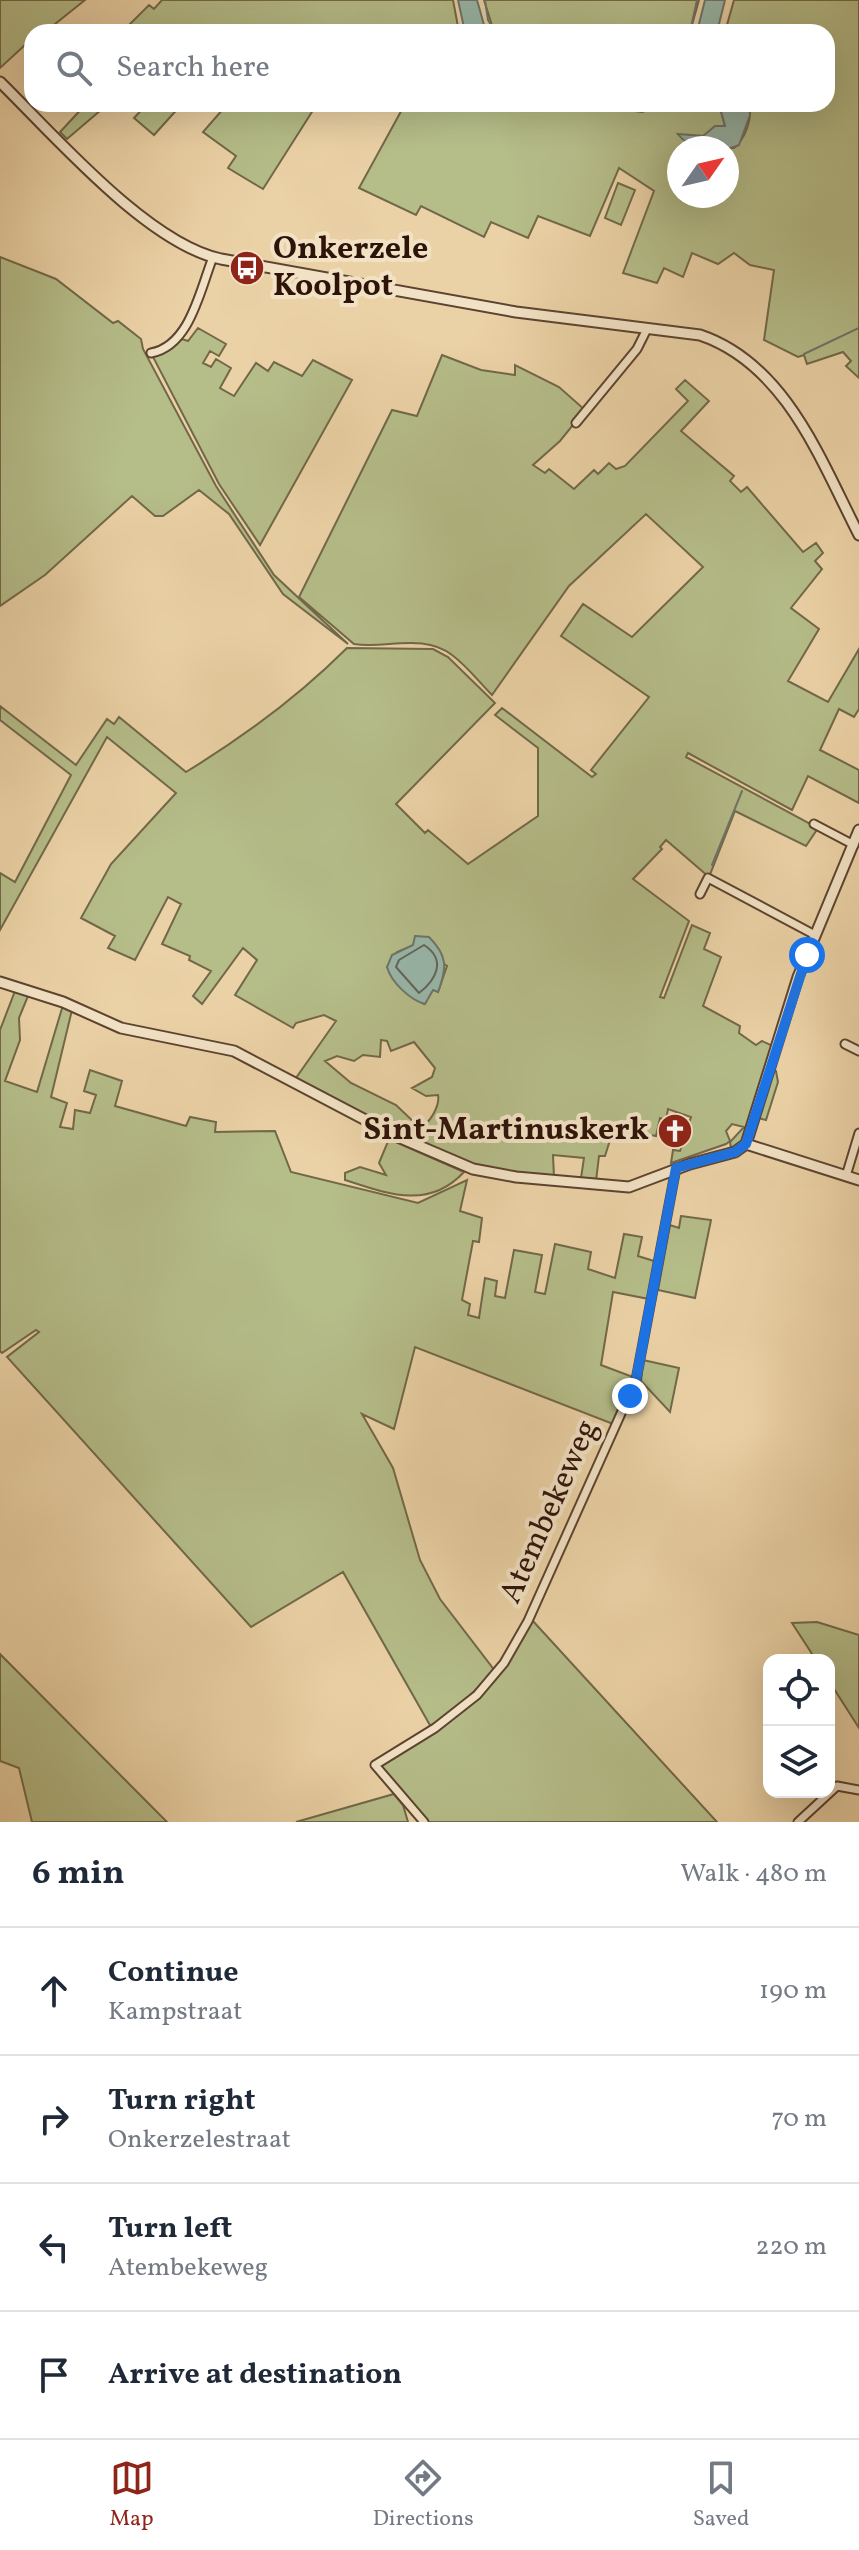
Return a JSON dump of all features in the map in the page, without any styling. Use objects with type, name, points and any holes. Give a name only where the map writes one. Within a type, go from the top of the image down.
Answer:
[{"type":"street","points":[[0,82],[24,105]]},
{"type":"street","points":[[32,112],[157,231],[187,248],[213,257],[516,312],[717,341],[765,377],[807,434],[859,535]]},
{"type":"street","points":[[151,353],[170,347],[181,335],[213,257]]},
{"type":"street","points":[[576,423],[637,349],[647,329]]},
{"type":"street","points":[[814,824],[854,845]]},
{"type":"street","points":[[0,982],[63,1002],[121,1028],[234,1051],[396,1136],[473,1169],[516,1177],[629,1187],[676,1168],[735,1152],[746,1144],[784,1018],[859,830]]},
{"type":"street","points":[[700,894],[708,878],[815,935]]},
{"type":"street","points":[[845,1044],[859,1051]]},
{"type":"street","points":[[846,1176],[859,1133]]},
{"type":"street","points":[[746,1144],[859,1180]]},
{"type":"street","name":"Atembekeweg","points":[[410,1807],[375,1765],[456,1713],[477,1695],[504,1663],[528,1621],[636,1380],[676,1168]]},
{"type":"street","points":[[798,1822],[837,1786],[859,1790]]},
{"type":"street","points":[[410,1807],[413,1822]]},
{"type":"street","points":[[410,1807],[424,1822]]},
{"type":"green space","points":[[0,0],[85,0],[55,24],[24,24],[24,46],[0,68]]},
{"type":"green space","points":[[162,0],[453,0],[458,24],[130,24],[149,5],[154,9]]},
{"type":"green space","points":[[484,0],[699,0],[692,24],[492,24]]},
{"type":"green space","points":[[734,0],[859,0],[859,378],[846,366],[851,361],[843,352],[807,364],[804,355],[798,357],[764,340],[774,270],[750,265],[734,253],[718,264],[692,253],[683,277],[664,268],[657,283],[623,273],[654,191],[619,168],[590,236],[538,216],[528,238],[491,222],[484,237],[421,206],[416,215],[359,188],[401,112],[721,112],[725,126],[703,136],[667,136],[667,208],[739,208],[739,143],[745,134],[750,112],[835,112],[835,24],[727,24]]},
{"type":"green space","points":[[79,112],[99,112],[67,139],[60,132]]},
{"type":"green space","points":[[140,112],[175,112],[154,135],[134,118]]},
{"type":"green space","points":[[220,112],[312,112],[263,189],[228,168],[236,156],[203,132]]},
{"type":"green space","points":[[618,183],[635,190],[621,225],[605,218]]},
{"type":"green space","points":[[0,257],[56,279],[113,323],[118,321],[141,339],[143,349],[216,486],[274,575],[348,644],[283,594],[229,514],[199,490],[163,516],[155,516],[132,496],[45,575],[0,606]]},
{"type":"green space","points":[[198,328],[226,344],[219,356],[210,351],[203,363],[211,367],[216,359],[231,368],[220,388],[234,396],[256,363],[268,371],[274,362],[302,376],[313,360],[352,380],[260,545],[219,484],[152,355],[182,339],[188,341]]},
{"type":"green space","points":[[442,355],[481,370],[515,375],[515,365],[559,387],[585,410],[560,441],[533,465],[545,473],[549,469],[574,489],[594,470],[598,474],[609,463],[616,469],[625,466],[688,401],[676,389],[685,380],[709,401],[681,431],[734,476],[730,481],[741,492],[747,487],[803,552],[816,543],[823,553],[815,561],[822,569],[791,608],[819,629],[788,681],[828,702],[859,649],[859,709],[854,717],[839,709],[820,750],[859,770],[859,803],[808,776],[792,810],[688,753],[686,757],[818,828],[806,846],[735,811],[709,877],[666,840],[660,847],[662,849],[633,879],[689,921],[660,997],[664,998],[692,925],[710,933],[704,949],[721,957],[703,1006],[740,1026],[739,1033],[756,1045],[762,1041],[773,1046],[768,1065],[776,1071],[778,1082],[766,1120],[758,1118],[749,1144],[731,1148],[730,1142],[744,1127],[732,1124],[726,1131],[730,1141],[726,1144],[671,1163],[673,1150],[680,1151],[691,1117],[668,1109],[666,1120],[660,1118],[656,1136],[637,1132],[611,1137],[605,1156],[599,1156],[596,1181],[581,1178],[584,1158],[553,1155],[554,1177],[485,1170],[374,1122],[296,1078],[336,1021],[324,1015],[296,1023],[293,1028],[235,995],[257,960],[243,948],[202,1004],[193,996],[211,971],[189,960],[190,956],[162,944],[181,904],[168,897],[135,960],[108,948],[115,936],[81,918],[111,864],[176,793],[107,737],[0,930],[0,873],[15,882],[71,775],[0,720],[0,706],[76,765],[107,719],[114,724],[119,717],[186,772],[271,714],[347,648],[433,649],[448,657],[495,703],[396,804],[425,833],[428,830],[468,864],[538,816],[538,748],[495,715],[502,708],[592,777],[596,774],[591,770],[649,697],[561,636],[583,604],[632,637],[703,567],[646,514],[569,586],[492,695],[463,664],[441,648],[417,643],[354,644],[299,597],[392,410],[417,416]],"holes":[[[414,945],[447,966],[438,992],[433,989],[424,1004],[401,986],[387,967],[397,952]],[[381,1040],[387,1041],[391,1051],[414,1042],[435,1068],[432,1077],[412,1088],[426,1096],[438,1095],[433,1114],[427,1123],[419,1127],[396,1105],[351,1083],[325,1061],[337,1056],[354,1061],[363,1055],[380,1057]]]},
{"type":"green space","points":[[15,991],[28,996],[19,1018],[20,1040],[5,1081],[37,1092],[63,1005],[72,1010],[51,1097],[67,1103],[60,1127],[73,1129],[75,1110],[90,1113],[96,1095],[84,1091],[90,1070],[122,1081],[115,1106],[186,1126],[190,1117],[216,1122],[215,1132],[275,1131],[291,1172],[418,1203],[467,1180],[460,1211],[482,1218],[479,1242],[473,1241],[462,1300],[470,1304],[468,1315],[479,1318],[485,1278],[497,1281],[495,1296],[505,1298],[514,1250],[542,1255],[535,1292],[545,1294],[555,1244],[591,1252],[588,1269],[615,1278],[624,1234],[642,1237],[638,1256],[657,1262],[649,1299],[613,1292],[601,1365],[633,1377],[613,1424],[415,1347],[394,1429],[362,1414],[393,1468],[420,1560],[440,1599],[495,1671],[456,1709],[431,1727],[343,1572],[251,1627],[7,1357],[39,1332],[36,1330],[2,1353],[0,1351],[0,1030]]},
{"type":"green space","points":[[389,1139],[464,1172],[437,1191],[408,1196],[345,1180],[345,1173],[360,1167],[386,1175],[379,1163]]},
{"type":"green space","points":[[681,1216],[711,1220],[695,1298],[658,1290],[670,1225],[679,1228]]},
{"type":"green space","points":[[643,1360],[679,1368],[670,1412],[641,1381]]},
{"type":"green space","points":[[532,1620],[717,1822],[429,1822],[382,1771],[380,1764],[441,1726],[484,1693],[506,1665]]},
{"type":"green space","points":[[817,1622],[859,1635],[859,1728],[835,1690],[835,1654],[812,1654],[792,1623]]},
{"type":"green space","points":[[0,1654],[167,1822],[32,1822],[19,1768],[0,1761]]},
{"type":"green space","points":[[394,1794],[403,1805],[408,1822],[296,1822]]},
{"type":"water","points":[[458,0],[477,0],[484,24],[463,24]]},
{"type":"water","points":[[705,0],[725,0],[719,24],[699,24]]},
{"type":"water","points":[[721,112],[750,112],[739,145],[739,136],[703,136],[715,126],[725,126]]},
{"type":"water","points":[[415,936],[429,937],[443,956],[443,976],[438,992],[433,990],[425,1004],[402,990],[387,967],[392,955],[413,945]]},
{"type":"waterway","points":[[485,0],[490,24]]},
{"type":"waterway","points":[[692,24],[697,0]]},
{"type":"waterway","points":[[804,354],[859,328]]},
{"type":"waterway","points":[[712,865],[742,791]]},
{"type":"place","name":"Onkerzele Koolpot","points":[[247,268]]},
{"type":"place","name":"Sint-Martinuskerk","points":[[675,1131]]},
{"type":"route","points":[[630,1396],[636,1380],[676,1168],[735,1152],[746,1144],[784,1018],[807,955]]}]
